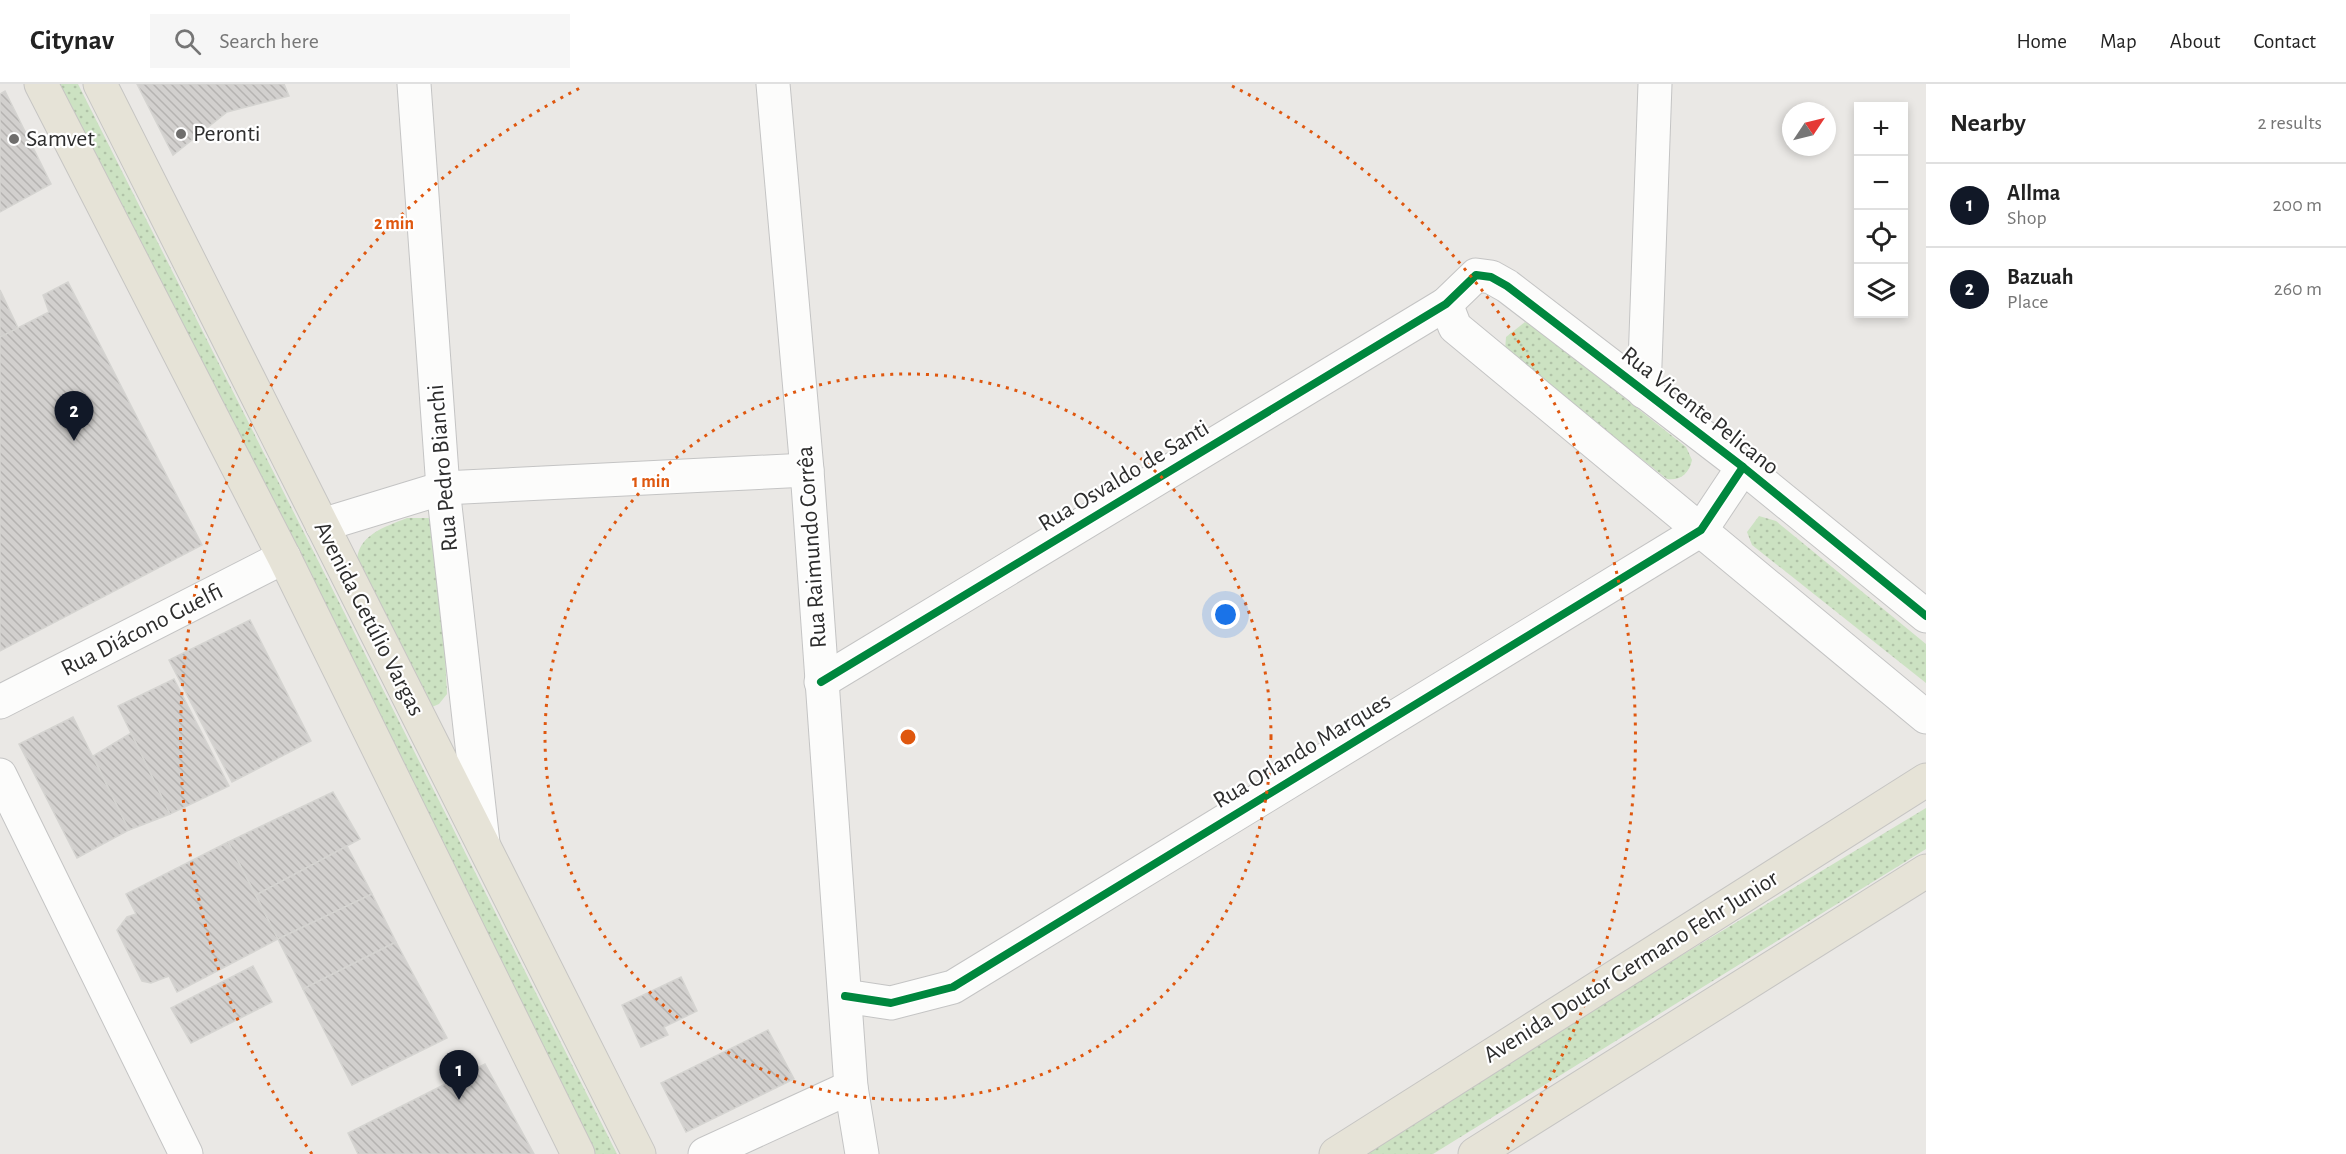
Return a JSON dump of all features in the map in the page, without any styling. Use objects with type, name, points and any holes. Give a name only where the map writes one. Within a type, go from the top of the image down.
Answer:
[{"type":"main road","name":"Avenida Getúlio Vargas","points":[[41,84],[284,558],[578,1154]]},
{"type":"main road","name":"Avenida Getúlio Vargas","points":[[100,84],[484,851],[639,1154]]},
{"type":"main road","name":"Avenida Doutor Germano Fehr Junior","points":[[1336,1154],[1926,780]]},
{"type":"main road","points":[[1475,1154],[1926,871]]},
{"type":"street","name":"Rua Pedro Bianchi","points":[[414,84],[442,488],[484,851]]},
{"type":"street","name":"Rua Raimundo Corrêa","points":[[773,84],[807,470],[851,1087],[862,1154]]},
{"type":"street","points":[[1644,392],[1655,84]]},
{"type":"street","name":"Rua Vicente Pelicano","points":[[1446,303],[1476,275],[1491,277],[1507,286],[1743,466],[1926,616]]},
{"type":"street","points":[[1446,303],[1455,327],[1926,717]]},
{"type":"street","name":"Rua Osvaldo de Santi","points":[[821,682],[1446,303]]},
{"type":"street","name":"Rua Orlando Marques","points":[[845,996],[891,1003],[952,987],[1701,530],[1743,466]]},
{"type":"street","points":[[322,525],[442,488],[807,470]]},
{"type":"street","name":"Rua Diácono Guelfi","points":[[0,702],[284,558]]},
{"type":"street","points":[[0,775],[186,1154]]},
{"type":"street","points":[[705,1154],[851,1087]]},
{"type":"green space","points":[[57,84],[78,84],[617,1154],[591,1154]]},
{"type":"green space","points":[[1525,322],[1533,325],[1686,447],[1692,460],[1686,473],[1680,478],[1667,479],[1505,351],[1506,337]]},
{"type":"green space","points":[[1759,516],[1776,521],[1926,644],[1926,683],[1752,545],[1747,532]]},
{"type":"green space","points":[[407,518],[429,518],[437,522],[439,535],[447,694],[439,704],[432,707],[426,701],[357,564],[361,546],[367,539],[381,529]]},
{"type":"green space","points":[[1926,808],[1926,849],[1433,1154],[1352,1154]]},
{"type":"building","name":"Peronti","points":[[137,84],[284,84],[289,96],[227,112],[173,155]]},
{"type":"building","name":"Samvet","points":[[5,91],[51,184],[0,212],[0,94]]},
{"type":"building","points":[[68,282],[202,545],[0,651],[0,337],[49,312],[43,295]]},
{"type":"building","points":[[0,290],[18,328],[0,337]]},
{"type":"building","points":[[250,620],[311,741],[232,782],[169,660]]},
{"type":"building","points":[[174,679],[229,786],[170,814],[118,706]]},
{"type":"building","points":[[73,717],[129,830],[77,858],[19,744]]},
{"type":"building","points":[[131,733],[170,814],[129,830],[93,756]]},
{"type":"building","points":[[333,792],[360,839],[256,895],[228,842]]},
{"type":"building","points":[[228,842],[278,939],[177,992],[169,976],[151,983],[142,981],[117,930],[127,917],[136,914],[126,894]]},
{"type":"building","points":[[347,846],[372,894],[278,939],[256,895]]},
{"type":"building","points":[[372,894],[396,942],[303,989],[278,939]]},
{"type":"building","points":[[396,942],[447,1038],[352,1085],[303,989]]},
{"type":"building","points":[[253,966],[272,1002],[191,1043],[171,1008]]},
{"type":"building","points":[[681,977],[697,1011],[664,1027],[668,1035],[641,1047],[622,1005]]},
{"type":"building","points":[[768,1030],[794,1079],[686,1132],[661,1083]]},
{"type":"building","points":[[485,1064],[534,1154],[358,1154],[348,1133]]},
{"type":"cycle path","points":[[821,682],[1446,304],[1476,275],[1491,277],[1507,286],[1743,467],[1926,616]]},
{"type":"cycle path","points":[[845,996],[891,1003],[953,987],[1701,530],[1743,467]]},
{"type":"place","name":"Peronti","points":[[181,134]]},
{"type":"place","name":"Samvet","points":[[14,139]]},
{"type":"place","name":"Bazuah","points":[[74,441]]},
{"type":"place","name":"Allma","points":[[459,1100]]}]
